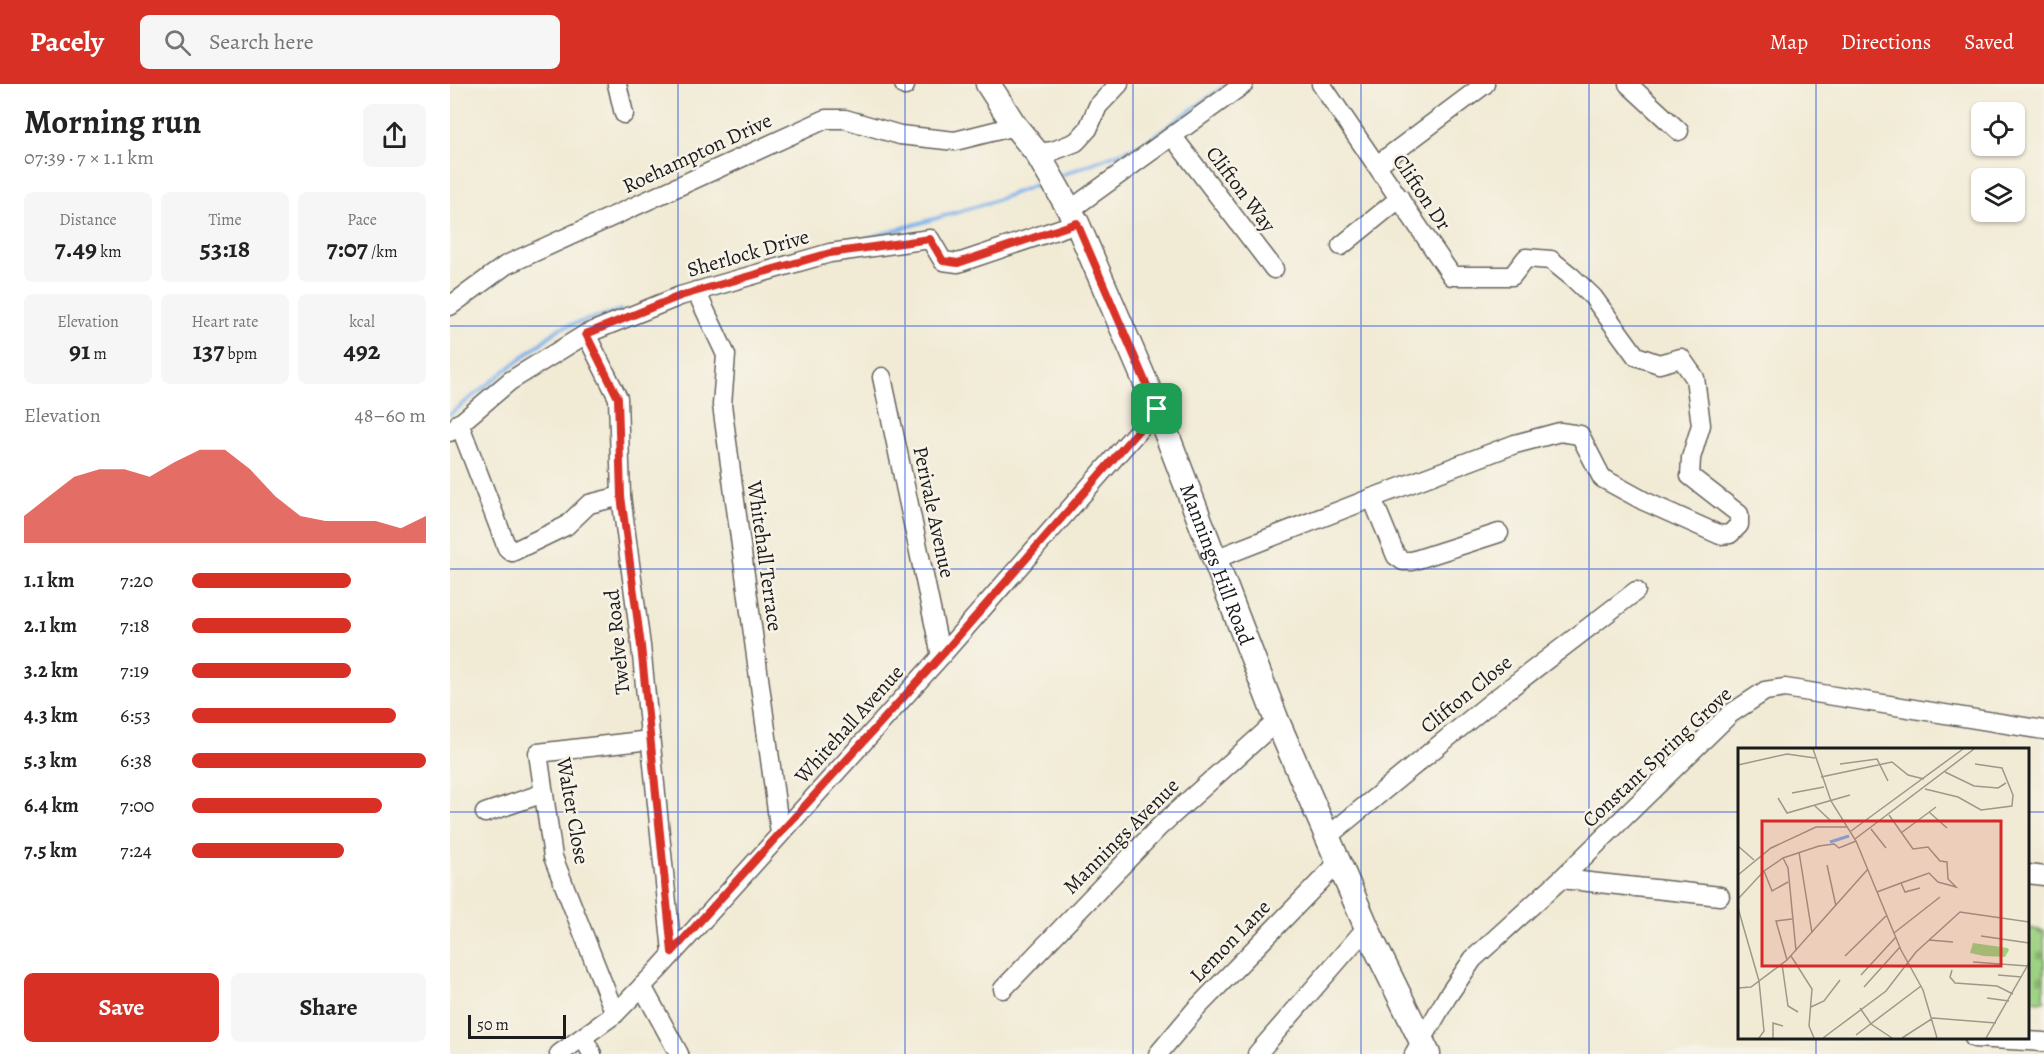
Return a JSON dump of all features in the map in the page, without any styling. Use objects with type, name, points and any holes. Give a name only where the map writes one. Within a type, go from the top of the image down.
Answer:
[{"type":"main road","name":"Mannings Hill Road","points":[[988,84],[1015,126],[1037,153],[1070,211],[1157,409],[1277,721],[1421,1050]]},
{"type":"street","points":[[616,84],[624,114]]},
{"type":"street","points":[[1037,153],[1053,151],[1076,142],[1088,129],[1098,106],[1119,84]]},
{"type":"street","points":[[1070,211],[1244,84]]},
{"type":"street","name":"Clifton Dr","points":[[1321,84],[1452,276],[1512,276],[1526,258],[1551,260],[1593,297],[1636,356],[1659,364],[1681,357],[1695,378],[1701,425],[1691,458],[1690,476],[1739,514],[1739,525],[1730,534],[1720,535],[1623,490],[1602,478],[1580,435],[1560,432],[1504,448],[1372,498]]},
{"type":"street","points":[[1377,165],[1485,84]]},
{"type":"street","points":[[1628,84],[1679,131]]},
{"type":"street","name":"Roehampton Drive","points":[[450,306],[506,265],[826,119],[845,119],[900,135],[955,141],[1015,126]]},
{"type":"street","name":"Clifton Way","points":[[1173,137],[1274,269]]},
{"type":"street","points":[[1341,246],[1400,198]]},
{"type":"street","name":"Sherlock Drive","points":[[454,428],[510,381],[586,334],[696,291],[830,253],[930,239],[943,261],[958,263],[1070,211]]},
{"type":"street","name":"Whitehall Terrace","points":[[696,291],[726,354],[722,405],[780,833]]},
{"type":"street","name":"Twelve Road","points":[[586,334],[618,398],[621,496],[641,646],[672,952]]},
{"type":"street","name":"Perivale Avenue","points":[[882,377],[941,656]]},
{"type":"street","name":"Whitehall Avenue","points":[[558,1054],[615,1014],[642,986],[941,656],[1157,409]]},
{"type":"street","points":[[454,428],[507,548],[512,552],[566,526],[589,504],[621,496]]},
{"type":"street","points":[[1215,559],[1372,498],[1396,556],[1403,561],[1412,561],[1499,533]]},
{"type":"street","name":"Clifton Close","points":[[1327,837],[1489,704],[1636,591]]},
{"type":"street","name":"Constant Spring Grove","points":[[1421,1050],[1447,997],[1473,959],[1561,879],[1730,714],[1765,691],[1785,688],[2044,730]]},
{"type":"street","name":"Mannings Avenue","points":[[1003,989],[1159,826],[1277,721]]},
{"type":"street","name":"Walter Close","points":[[615,1014],[554,857],[538,753],[650,740]]},
{"type":"street","points":[[485,813],[544,793]]},
{"type":"street","name":"Lemon Lane","points":[[1158,1054],[1196,1010],[1338,863]]},
{"type":"street","points":[[2029,874],[2044,876]]},
{"type":"street","points":[[1561,879],[1720,896]]},
{"type":"street","points":[[1257,1054],[1367,927]]},
{"type":"street","points":[[642,986],[679,1054]]},
{"type":"street","points":[[583,1037],[592,1054]]},
{"type":"street","points":[[1992,1039],[2044,1042]]},
{"type":"green space","points":[[2029,928],[2044,931],[2044,1001],[2029,1000]]},
{"type":"waterway","points":[[1059,176],[1145,143],[1228,84]]},
{"type":"waterway","points":[[862,240],[988,203],[1043,182]]},
{"type":"waterway","points":[[450,414],[560,328],[621,310]]},
{"type":"route","points":[[1077,223],[1157,409],[941,656],[672,952],[641,646],[621,496],[618,398],[586,334],[680,296],[830,253],[930,239],[943,261],[958,263],[1077,223]]}]
